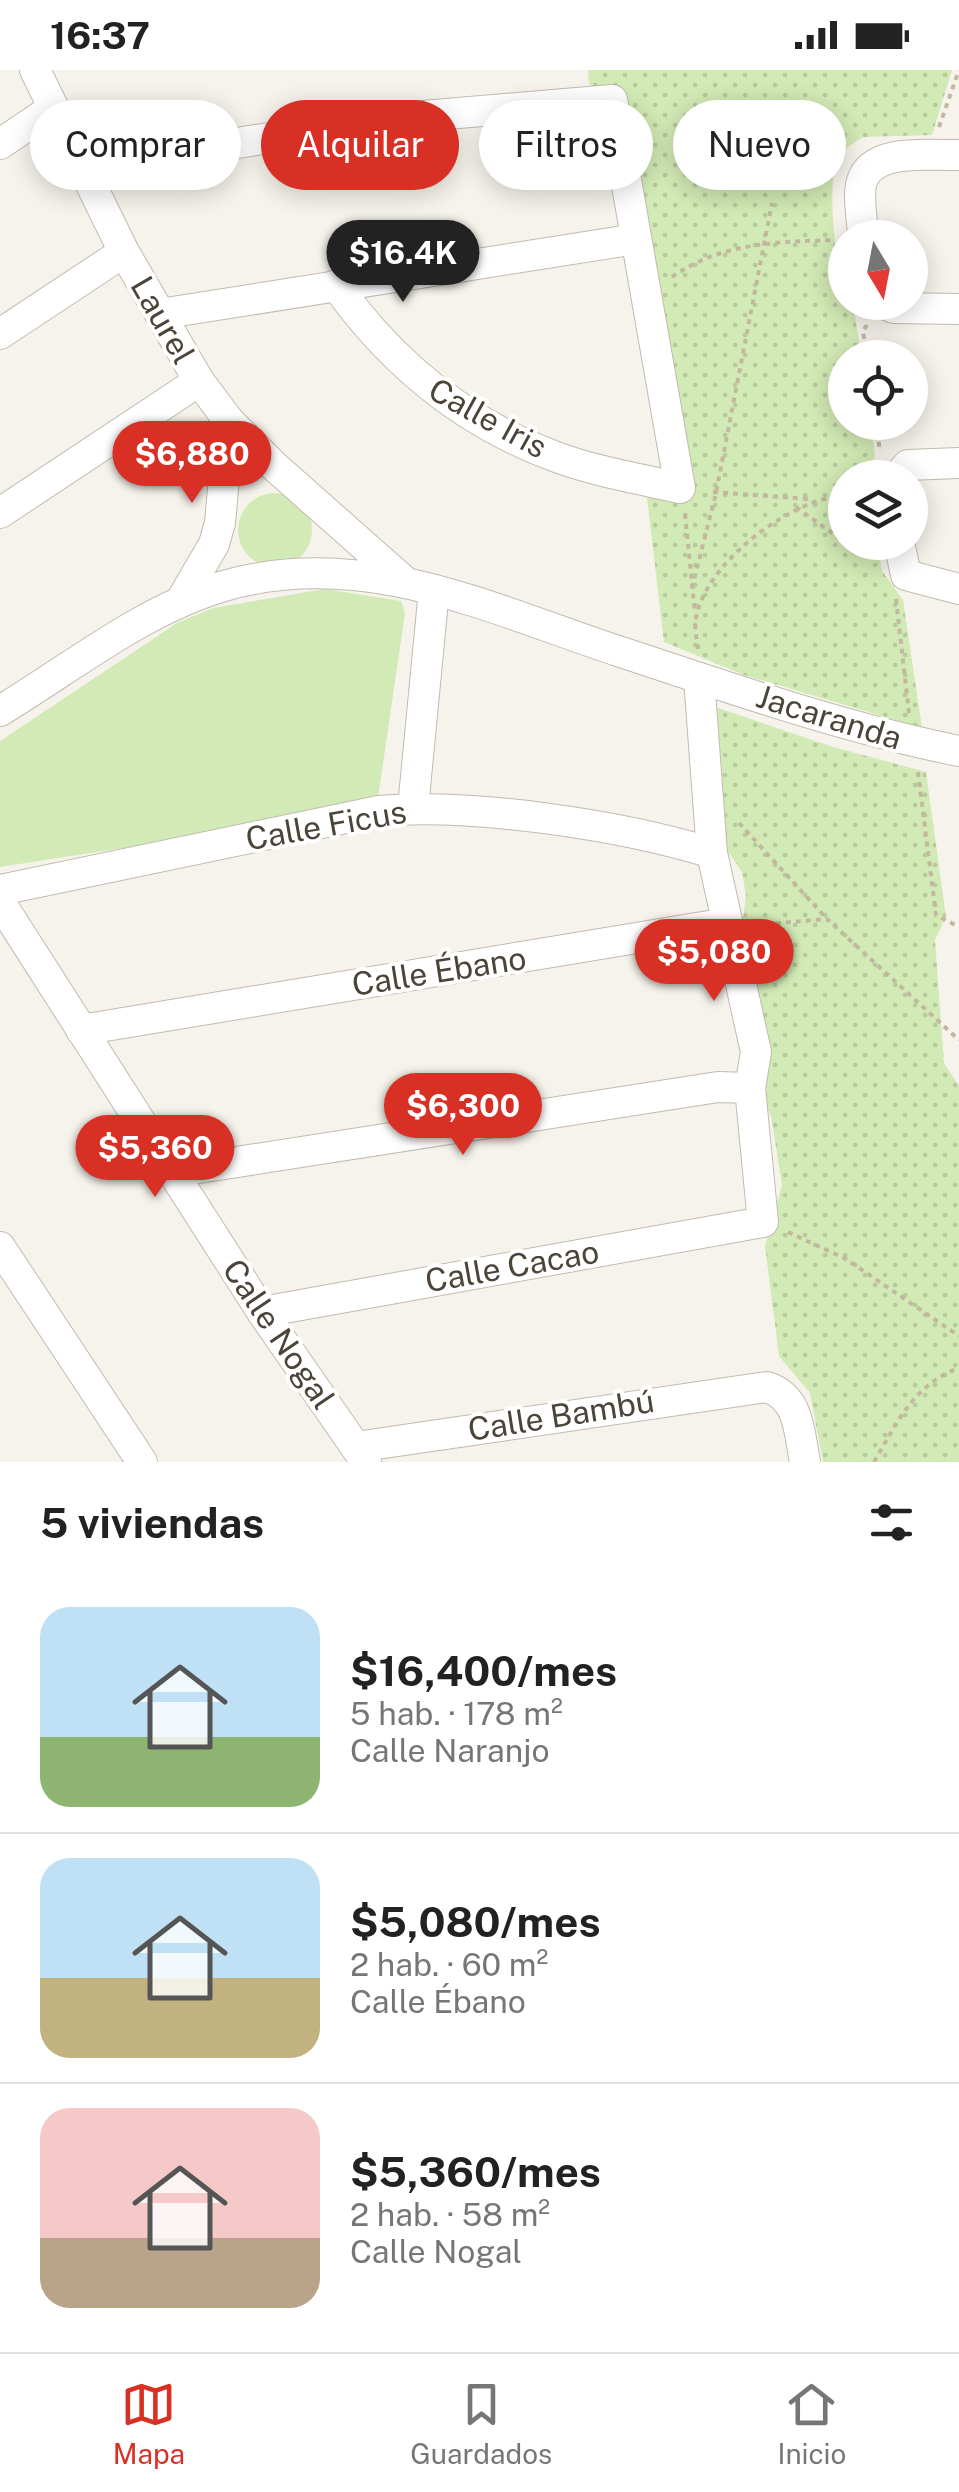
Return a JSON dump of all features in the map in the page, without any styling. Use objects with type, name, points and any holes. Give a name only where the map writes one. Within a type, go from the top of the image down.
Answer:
[{"type":"street","name":"Laurel","points":[[35,70],[48,100]]},
{"type":"street","points":[[241,142],[386,119],[612,100],[680,488]]},
{"type":"street","points":[[0,144],[30,124]]},
{"type":"street","points":[[863,220],[862,182],[870,168],[882,160],[959,155]]},
{"type":"street","name":"Laurel","points":[[93,190],[199,381],[229,421],[404,581]]},
{"type":"street","points":[[160,314],[636,239]]},
{"type":"street","points":[[0,334],[124,252]]},
{"type":"street","name":"Calle Iris","points":[[336,285],[373,338],[424,384],[533,448],[680,488]]},
{"type":"street","points":[[928,307],[959,309]]},
{"type":"street","points":[[0,513],[199,381]]},
{"type":"street","points":[[182,600],[214,544],[220,523],[229,421]]},
{"type":"street","points":[[928,464],[959,462]]},
{"type":"street","points":[[906,560],[959,589]]},
{"type":"street","points":[[0,711],[182,600],[288,572],[345,571],[404,581],[699,678],[712,853],[756,1052],[750,1088],[764,1222]]},
{"type":"street","points":[[414,808],[434,590]]},
{"type":"street","name":"Jacaranda","points":[[699,678],[959,752]]},
{"type":"street","name":"Calle Ficus","points":[[0,890],[379,811],[414,808],[522,817],[682,844],[712,853]]},
{"type":"street","name":"Calle Nogal","points":[[0,902],[262,1312],[361,1455]]},
{"type":"street","name":"Calle Ébano","points":[[81,1030],[726,923]]},
{"type":"street","points":[[173,1172],[718,1087],[750,1088]]},
{"type":"street","name":"Calle Cacao","points":[[262,1312],[764,1222]]},
{"type":"street","points":[[0,1248],[142,1462]]},
{"type":"street","name":"Calle Bambú","points":[[361,1455],[767,1386],[780,1391],[796,1412],[805,1462]]},
{"type":"path","points":[[928,156],[959,70]]},
{"type":"path","points":[[692,588],[716,493],[772,203]]},
{"type":"path","points":[[647,294],[702,258],[766,242],[828,240]]},
{"type":"path","points":[[699,678],[696,617],[680,488],[828,497]]},
{"type":"path","points":[[696,617],[728,561],[796,507],[814,499]]},
{"type":"path","points":[[796,507],[828,530]]},
{"type":"path","points":[[902,560],[895,603],[910,718],[918,743],[918,782],[936,915],[959,927]]},
{"type":"path","points":[[709,783],[767,856],[827,920],[959,1040]]},
{"type":"path","points":[[726,923],[827,920]]},
{"type":"path","points":[[764,1222],[846,1258],[959,1336]]},
{"type":"path","points":[[874,1462],[906,1407],[922,1388],[959,1368]]},
{"type":"green space","points":[[588,70],[952,70],[932,135],[863,137],[846,148],[846,100],[673,100],[673,190],[833,190],[833,220],[828,220],[828,320],[856,320],[859,340],[828,340],[828,440],[873,440],[875,455],[874,460],[828,460],[828,560],[880,560],[882,571],[903,600],[922,728],[744,675],[664,642],[647,498],[662,490],[668,460],[625,190],[653,190],[653,100],[610,100],[589,84]]},
{"type":"green space","points":[[275,493],[289,495],[301,504],[310,516],[310,544],[301,556],[289,565],[275,567],[261,565],[249,556],[240,544],[238,530],[240,516],[249,504],[261,495]]},
{"type":"green space","points":[[325,589],[401,601],[405,613],[378,798],[362,811],[0,867],[0,741],[177,623],[213,608]]},
{"type":"green space","points":[[715,707],[830,746],[926,772],[946,917],[935,940],[944,1063],[959,1086],[959,1462],[823,1462],[810,1393],[779,1356],[765,1246],[782,1185],[771,1116],[750,1073],[736,931],[743,918],[746,896],[742,872],[727,850]]}]
